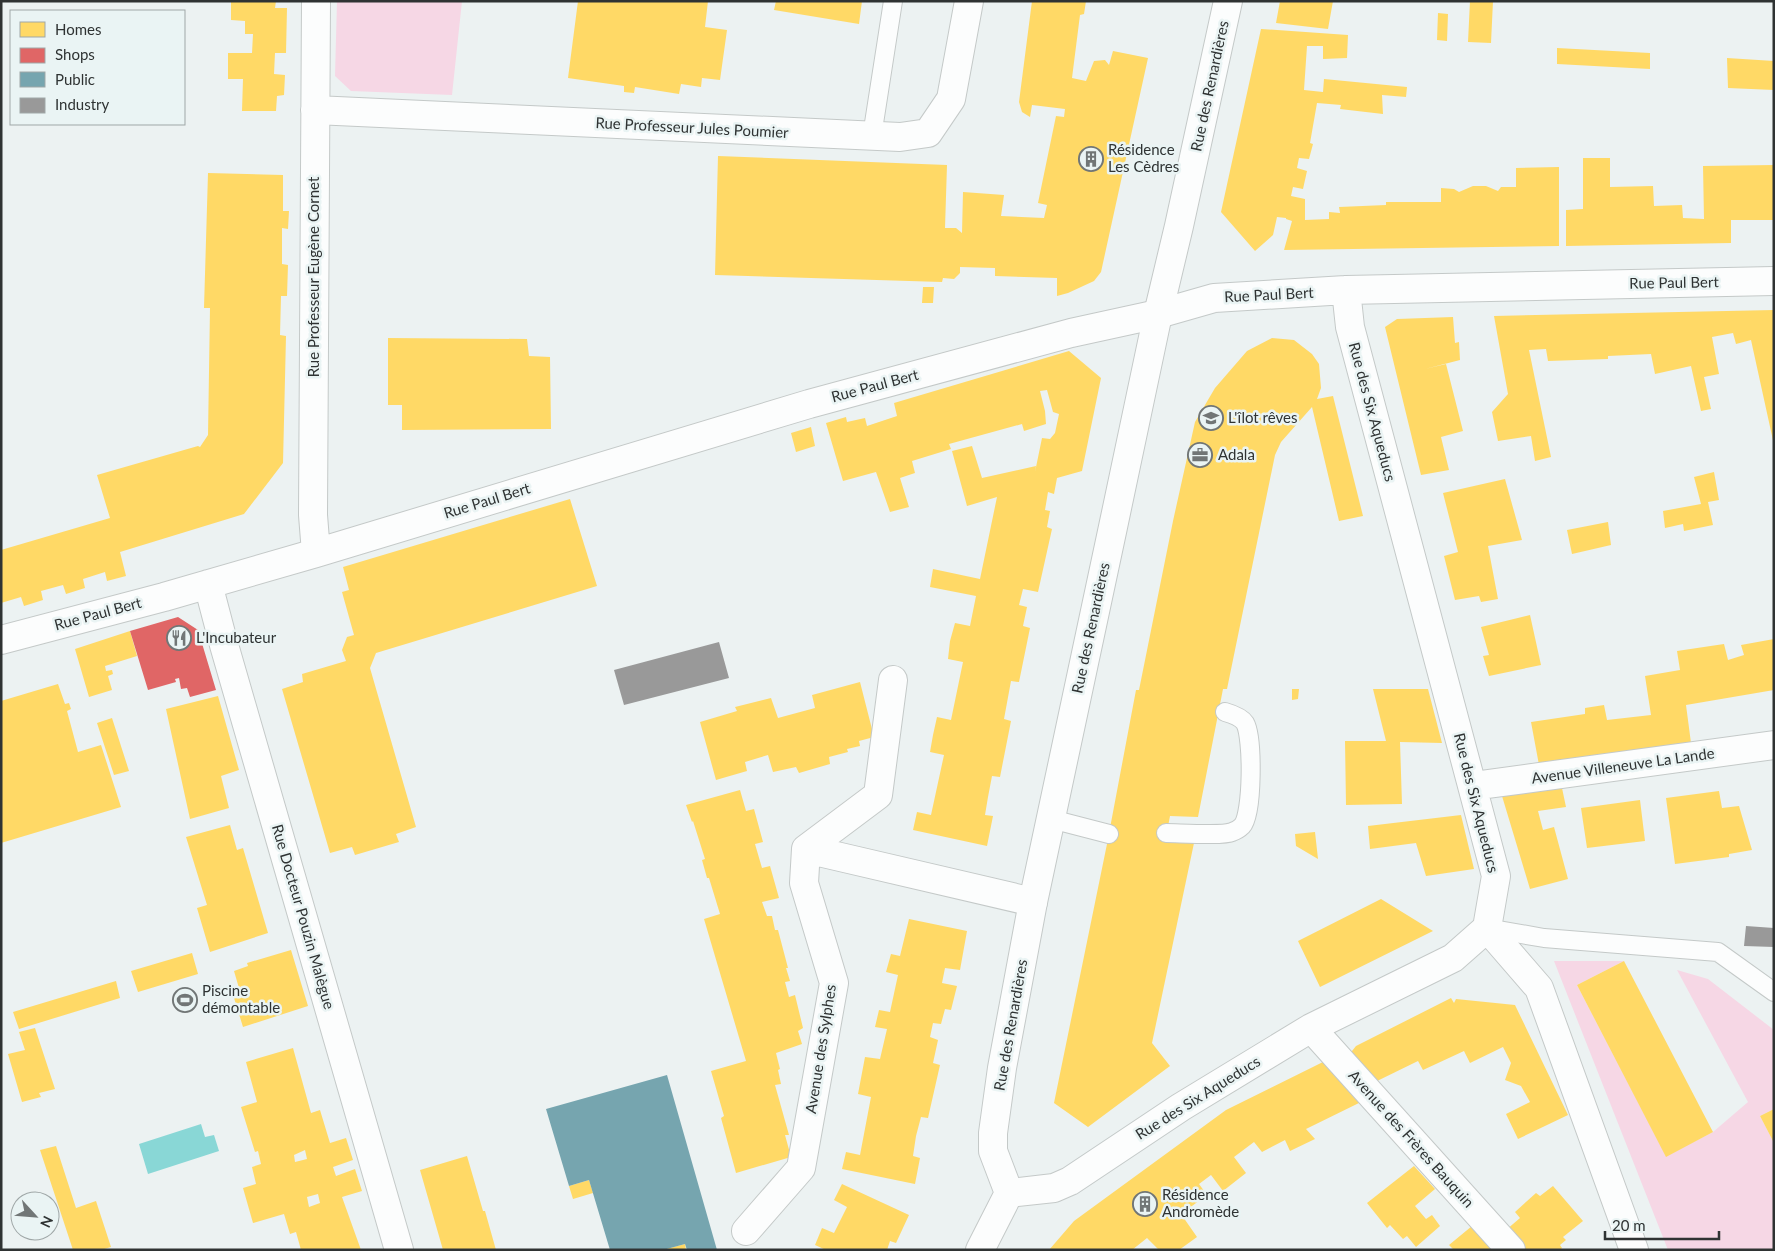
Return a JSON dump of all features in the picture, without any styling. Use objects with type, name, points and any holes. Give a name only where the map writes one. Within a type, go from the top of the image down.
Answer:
[{"type":"street","name":"Rue Professeur Eugène Cornet","points":[[316,1],[313,515],[316,553]]},
{"type":"street","name":"Rue Professeur Jules Poumier","points":[[315,110],[900,137],[928,132],[951,99],[969,1]]},
{"type":"street","name":"Rue des Renardières","points":[[1008,1192],[993,1151],[992,1133],[1002,1068],[1033,902],[1158,314],[1180,226],[1228,1]]},
{"type":"street","name":"Rue Paul Bert","points":[[1,640],[316,553],[809,404],[1070,332],[1158,314],[1214,298],[1346,290],[1774,281]]},
{"type":"street","name":"Rue des Six Aqueducs","points":[[1008,1192],[1054,1188],[1070,1181],[1181,1107],[1311,1028],[1453,958],[1487,928],[1496,876],[1350,327],[1346,290]]},
{"type":"street","name":"Rue Docteur Pouzin Malègue","points":[[208,584],[399,1250]]},
{"type":"street","points":[[806,849],[878,795],[893,680]]},
{"type":"street","name":"Avenue Villeneuve La Lande","points":[[1473,786],[1774,745]]},
{"type":"street","points":[[806,849],[1033,902]]},
{"type":"street","name":"Avenue des Sylphes","points":[[746,1232],[801,1168],[834,983],[804,883],[806,849]]},
{"type":"street","points":[[1487,928],[1539,988],[1634,1250]]},
{"type":"street","name":"Avenue des Frères Bauquin","points":[[1311,1028],[1510,1250]]},
{"type":"street","points":[[980,1250],[1008,1192]]},
{"type":"lane","points":[[872,136],[893,1]]},
{"type":"lane","points":[[1166,833],[1231,833],[1242,826],[1249,813],[1250,740],[1245,723],[1238,717],[1225,712]]},
{"type":"lane","points":[[1051,819],[1109,834]]},
{"type":"lane","points":[[1487,928],[1544,938],[1718,952],[1774,992]]},
{"type":"shaded area","points":[[337,1],[462,1],[452,95],[351,91],[335,76]]},
{"type":"shaded area","points":[[1554,961],[1624,961],[1577,985],[1666,1156],[1713,1132],[1748,1102],[1677,970],[1708,979],[1774,1030],[1774,1109],[1760,1116],[1774,1143],[1774,1250],[1668,1250]]},
{"type":"water","points":[[201,1124],[205,1137],[214,1135],[219,1151],[148,1174],[139,1144]]},
{"type":"building: Homes","points":[[231,1],[276,1],[275,8],[287,8],[286,53],[275,53],[274,74],[285,75],[284,95],[277,96],[276,111],[242,111],[243,79],[228,79],[228,53],[252,53],[253,34],[245,34],[245,21],[231,20]]},
{"type":"building: Homes","points":[[578,1],[708,1],[705,27],[727,30],[720,80],[702,78],[701,87],[681,84],[679,94],[635,87],[634,93],[624,92],[624,86],[568,78]]},
{"type":"building: Homes","points":[[776,1],[862,1],[859,24],[774,10]]},
{"type":"building: Homes","points":[[1032,1],[1086,1],[1084,14],[1080,15],[1072,78],[1086,81],[1094,61],[1105,60],[1109,65],[1113,51],[1148,58],[1101,272],[1094,281],[1057,296],[1057,278],[995,276],[995,268],[960,267],[960,273],[954,279],[943,278],[942,282],[715,275],[718,156],[947,165],[945,228],[956,228],[962,233],[963,192],[1004,195],[1001,216],[1044,218],[1047,205],[1038,203],[1056,116],[1064,117],[1065,109],[1032,105],[1030,117],[1022,112],[1019,102]]},
{"type":"building: Homes","points":[[1280,1],[1333,1],[1328,29],[1276,23]]},
{"type":"building: Homes","points":[[1470,1],[1493,1],[1491,43],[1468,42]]},
{"type":"building: Homes","points":[[1438,13],[1448,14],[1447,41],[1437,40]]},
{"type":"building: Homes","points":[[1261,29],[1348,35],[1347,58],[1323,59],[1323,46],[1307,46],[1304,90],[1323,92],[1324,79],[1407,87],[1406,97],[1382,95],[1383,114],[1340,109],[1341,105],[1317,103],[1310,143],[1313,144],[1309,159],[1299,158],[1297,168],[1307,171],[1303,189],[1293,187],[1291,196],[1305,199],[1305,220],[1329,219],[1329,212],[1340,213],[1339,207],[1386,205],[1386,202],[1441,202],[1441,188],[1454,189],[1459,192],[1473,186],[1486,186],[1498,191],[1501,187],[1516,187],[1516,168],[1559,167],[1559,246],[1284,250],[1292,221],[1277,217],[1273,235],[1255,251],[1221,212]]},
{"type":"building: Homes","points":[[1557,48],[1650,53],[1650,69],[1557,64]]},
{"type":"building: Homes","points":[[1727,58],[1774,61],[1774,90],[1728,88]]},
{"type":"building: Homes","points":[[1583,158],[1610,158],[1610,187],[1653,186],[1654,206],[1682,205],[1683,218],[1704,219],[1703,166],[1774,165],[1774,220],[1731,220],[1731,243],[1566,246],[1566,210],[1583,209]]},
{"type":"building: Homes","points":[[208,173],[283,175],[283,211],[289,211],[288,229],[282,228],[282,264],[288,265],[287,296],[281,296],[280,335],[286,336],[283,463],[244,514],[120,552],[126,576],[107,581],[105,572],[83,579],[85,588],[66,594],[63,585],[41,591],[43,600],[24,606],[21,597],[1,603],[1,550],[110,518],[97,475],[200,447],[208,435],[210,308],[204,308]]},
{"type":"building: Homes","points":[[923,287],[934,287],[933,303],[922,303]]},
{"type":"building: Homes","points":[[1774,310],[1774,445],[1751,340],[1736,344],[1733,333],[1712,337],[1719,374],[1704,377],[1711,409],[1701,411],[1691,366],[1655,374],[1651,354],[1608,356],[1608,359],[1548,361],[1546,349],[1529,350],[1551,457],[1535,461],[1531,436],[1498,441],[1492,412],[1508,394],[1494,316]]},
{"type":"building: Homes","points":[[1453,317],[1455,343],[1459,342],[1460,360],[1425,369],[1446,364],[1463,431],[1441,437],[1449,470],[1421,475],[1385,327],[1397,319]]},
{"type":"building: Homes","points":[[388,338],[527,339],[529,356],[550,357],[551,429],[402,430],[402,405],[388,405]]},
{"type":"building: Homes","points":[[1272,338],[1294,340],[1312,354],[1319,364],[1321,388],[1317,399],[1333,396],[1363,516],[1339,521],[1312,407],[1281,442],[1275,455],[1227,689],[1223,689],[1198,817],[1170,816],[1165,842],[1194,843],[1152,1043],[1170,1066],[1088,1127],[1054,1103],[1107,844],[1136,690],[1139,690],[1195,422],[1215,388],[1247,351]]},
{"type":"building: Homes","points":[[1069,351],[1101,378],[1082,471],[1057,478],[1054,494],[1048,492],[1045,510],[1050,511],[1047,527],[1052,529],[1038,592],[1023,589],[1019,605],[1027,607],[1023,626],[1030,628],[1019,682],[1011,681],[1004,719],[1011,721],[1000,777],[992,776],[985,815],[993,816],[987,846],[913,830],[917,812],[931,815],[944,755],[930,752],[933,735],[937,717],[951,720],[963,662],[948,659],[950,641],[955,623],[970,626],[976,596],[930,587],[933,569],[980,579],[997,497],[967,506],[952,451],[972,446],[982,478],[1036,466],[1035,472],[1042,438],[1050,439],[1055,433],[1059,414],[1053,412],[1047,390],[1040,391],[1046,424],[1024,431],[1022,424],[949,444],[951,449],[912,461],[915,473],[900,478],[909,507],[890,512],[876,472],[843,481],[826,423],[846,417],[847,422],[865,418],[867,426],[897,416],[894,403]]},
{"type":"building: Homes","points":[[811,427],[815,446],[796,452],[791,433]]},
{"type":"building: Homes","points":[[1714,472],[1719,500],[1708,502],[1713,525],[1684,531],[1683,524],[1665,528],[1663,511],[1701,504],[1694,477]]},
{"type":"building: Homes","points":[[1505,479],[1522,540],[1488,546],[1498,599],[1481,602],[1479,596],[1455,600],[1444,556],[1458,552],[1443,493]]},
{"type":"building: Homes","points":[[570,499],[597,586],[376,653],[370,668],[416,827],[396,834],[399,842],[355,855],[352,847],[330,853],[282,689],[303,682],[302,674],[346,661],[342,650],[347,637],[354,635],[342,592],[349,590],[343,567]]},
{"type":"building: Homes","points":[[1608,522],[1611,545],[1572,554],[1567,530]]},
{"type":"building: Homes","points":[[1530,615],[1541,665],[1489,676],[1483,656],[1489,655],[1481,627]]},
{"type":"building: Homes","points":[[130,631],[137,656],[105,666],[106,671],[112,670],[113,674],[108,676],[112,690],[89,697],[75,649]]},
{"type":"building: Homes","points":[[1774,639],[1774,690],[1686,705],[1691,743],[1539,765],[1531,722],[1585,714],[1585,708],[1604,705],[1607,720],[1651,715],[1645,676],[1680,670],[1677,651],[1724,644],[1728,660],[1744,655],[1741,645]]},
{"type":"building: Homes","points":[[860,682],[874,737],[859,741],[860,746],[847,749],[848,752],[829,757],[830,764],[799,773],[796,767],[773,772],[768,755],[745,762],[747,771],[716,780],[700,722],[737,711],[735,707],[771,698],[778,718],[815,708],[812,695]]},
{"type":"building: Homes","points":[[58,684],[65,704],[69,703],[71,709],[67,711],[78,752],[101,745],[121,807],[1,843],[1,701]]},
{"type":"building: Homes","points":[[1292,689],[1299,689],[1298,699],[1292,700]]},
{"type":"building: Homes","points":[[1373,689],[1428,689],[1442,743],[1400,742],[1402,804],[1346,805],[1345,741],[1386,741]]},
{"type":"building: Homes","points":[[218,696],[239,770],[221,776],[229,808],[190,819],[166,709]]},
{"type":"building: Homes","points":[[112,718],[129,771],[114,775],[97,723]]},
{"type":"building: Homes","points":[[1562,788],[1566,807],[1538,811],[1543,830],[1554,827],[1568,879],[1530,889],[1502,796]]},
{"type":"building: Homes","points":[[740,790],[746,811],[754,809],[763,842],[755,844],[762,868],[770,866],[779,898],[762,902],[767,916],[772,916],[775,930],[778,930],[790,981],[785,982],[789,997],[795,995],[803,1028],[798,1031],[802,1044],[776,1053],[781,1084],[775,1085],[789,1135],[785,1135],[791,1157],[736,1173],[721,1118],[724,1116],[711,1071],[746,1061],[704,919],[720,914],[702,860],[705,859],[686,805]]},
{"type":"building: Homes","points":[[1719,791],[1722,808],[1739,806],[1752,850],[1729,854],[1729,857],[1675,864],[1666,798]]},
{"type":"building: Homes","points":[[1640,800],[1645,841],[1587,848],[1581,808]]},
{"type":"building: Homes","points":[[1461,815],[1474,869],[1426,876],[1416,843],[1370,849],[1368,826]]},
{"type":"building: Homes","points":[[230,825],[237,850],[243,848],[268,933],[210,952],[197,908],[207,905],[186,837]]},
{"type":"building: Homes","points":[[1315,832],[1318,859],[1296,846],[1295,834]]},
{"type":"building: Homes","points":[[1381,899],[1433,931],[1320,987],[1298,941]]},
{"type":"building: Homes","points":[[909,919],[967,931],[960,970],[945,968],[942,983],[957,986],[951,1010],[945,1009],[941,1024],[933,1023],[930,1037],[938,1040],[933,1063],[940,1065],[928,1118],[921,1117],[916,1136],[913,1156],[920,1158],[915,1184],[842,1169],[846,1152],[860,1155],[871,1097],[858,1094],[865,1057],[880,1059],[887,1029],[875,1027],[879,1010],[890,1012],[898,975],[886,972],[891,954],[900,956]]},
{"type":"building: Homes","points":[[291,950],[308,1006],[243,1027],[234,998],[241,995],[234,971],[248,966],[247,963]]},
{"type":"building: Homes","points":[[192,953],[198,974],[138,992],[131,971]]},
{"type":"building: Homes","points":[[1624,961],[1713,1132],[1666,1157],[1577,985]]},
{"type":"building: Homes","points":[[116,981],[120,998],[19,1029],[13,1012]]},
{"type":"building: Homes","points":[[1451,998],[1454,1003],[1456,999],[1515,1005],[1568,1115],[1518,1139],[1506,1114],[1530,1102],[1521,1086],[1505,1080],[1511,1063],[1503,1047],[1470,1063],[1464,1051],[1423,1070],[1418,1061],[1373,1083],[1348,1056],[1356,1046]]},
{"type":"building: Homes","points":[[35,1028],[55,1089],[39,1093],[41,1097],[22,1102],[8,1054],[25,1050],[19,1032]]},
{"type":"building: Homes","points":[[293,1048],[311,1113],[320,1110],[330,1143],[346,1138],[353,1160],[333,1167],[336,1176],[355,1169],[362,1191],[342,1197],[361,1250],[301,1250],[296,1232],[290,1234],[284,1214],[253,1223],[243,1188],[256,1184],[252,1167],[261,1164],[258,1151],[255,1152],[241,1107],[257,1102],[246,1062]],"holes":[[[305,1150],[307,1159],[295,1162],[294,1155]],[[318,1194],[320,1203],[309,1207],[307,1197]]]},
{"type":"building: Homes","points":[[1325,1061],[1361,1102],[1306,1129],[1315,1139],[1290,1151],[1285,1140],[1262,1152],[1254,1142],[1234,1157],[1246,1173],[1223,1191],[1211,1175],[1199,1184],[1207,1195],[1181,1214],[1197,1237],[1179,1250],[1159,1250],[1147,1238],[1132,1250],[1049,1250],[1074,1221],[1226,1110]]},
{"type":"building: Homes","points":[[1774,1109],[1774,1143],[1760,1116]]},
{"type":"building: Homes","points":[[56,1146],[76,1208],[96,1201],[111,1247],[101,1250],[73,1250],[60,1211],[60,1191],[54,1191],[40,1150]]},
{"type":"building: Homes","points":[[467,1156],[496,1250],[443,1250],[420,1170]]},
{"type":"building: Homes","points":[[1414,1166],[1435,1189],[1415,1206],[1426,1219],[1432,1215],[1440,1226],[1416,1247],[1407,1236],[1403,1239],[1390,1225],[1387,1228],[1367,1203]]},
{"type":"building: Homes","points":[[589,1180],[593,1193],[573,1199],[569,1186]]},
{"type":"building: Homes","points":[[842,1184],[909,1215],[896,1243],[890,1241],[887,1250],[826,1250],[815,1245],[822,1228],[834,1233],[847,1207],[834,1200]]},
{"type":"building: Homes","points":[[1553,1186],[1583,1221],[1563,1237],[1566,1240],[1560,1245],[1562,1248],[1560,1250],[1524,1250],[1506,1230],[1520,1218],[1515,1212],[1536,1193],[1540,1196]]},
{"type":"building: Homes","points":[[1472,1226],[1493,1250],[1454,1250],[1449,1245]]},
{"type":"building: Homes","points":[[685,1244],[686,1250],[666,1250],[666,1249]]},
{"type":"building: Shops","points":[[178,617],[198,630],[216,690],[190,697],[187,688],[181,689],[179,678],[175,679],[176,682],[148,690],[130,631]]},
{"type":"building: Public","points":[[667,1075],[717,1250],[687,1250],[685,1244],[663,1250],[610,1250],[589,1180],[569,1186],[546,1109]]},
{"type":"building: Industry","points":[[719,642],[729,678],[624,705],[614,670]]},
{"type":"building: Industry","points":[[1746,926],[1774,928],[1774,947],[1744,946]]},
{"type":"place","name":"Résidence Les Cèdres","points":[[1091,159]]},
{"type":"place","name":"L'îlot rêves","points":[[1211,418]]},
{"type":"place","name":"Adala","points":[[1200,455]]},
{"type":"place","name":"L'Incubateur","points":[[179,638]]},
{"type":"place","name":"Piscine démontable","points":[[185,1000]]},
{"type":"place","name":"Résidence Andromède","points":[[1145,1204]]}]
